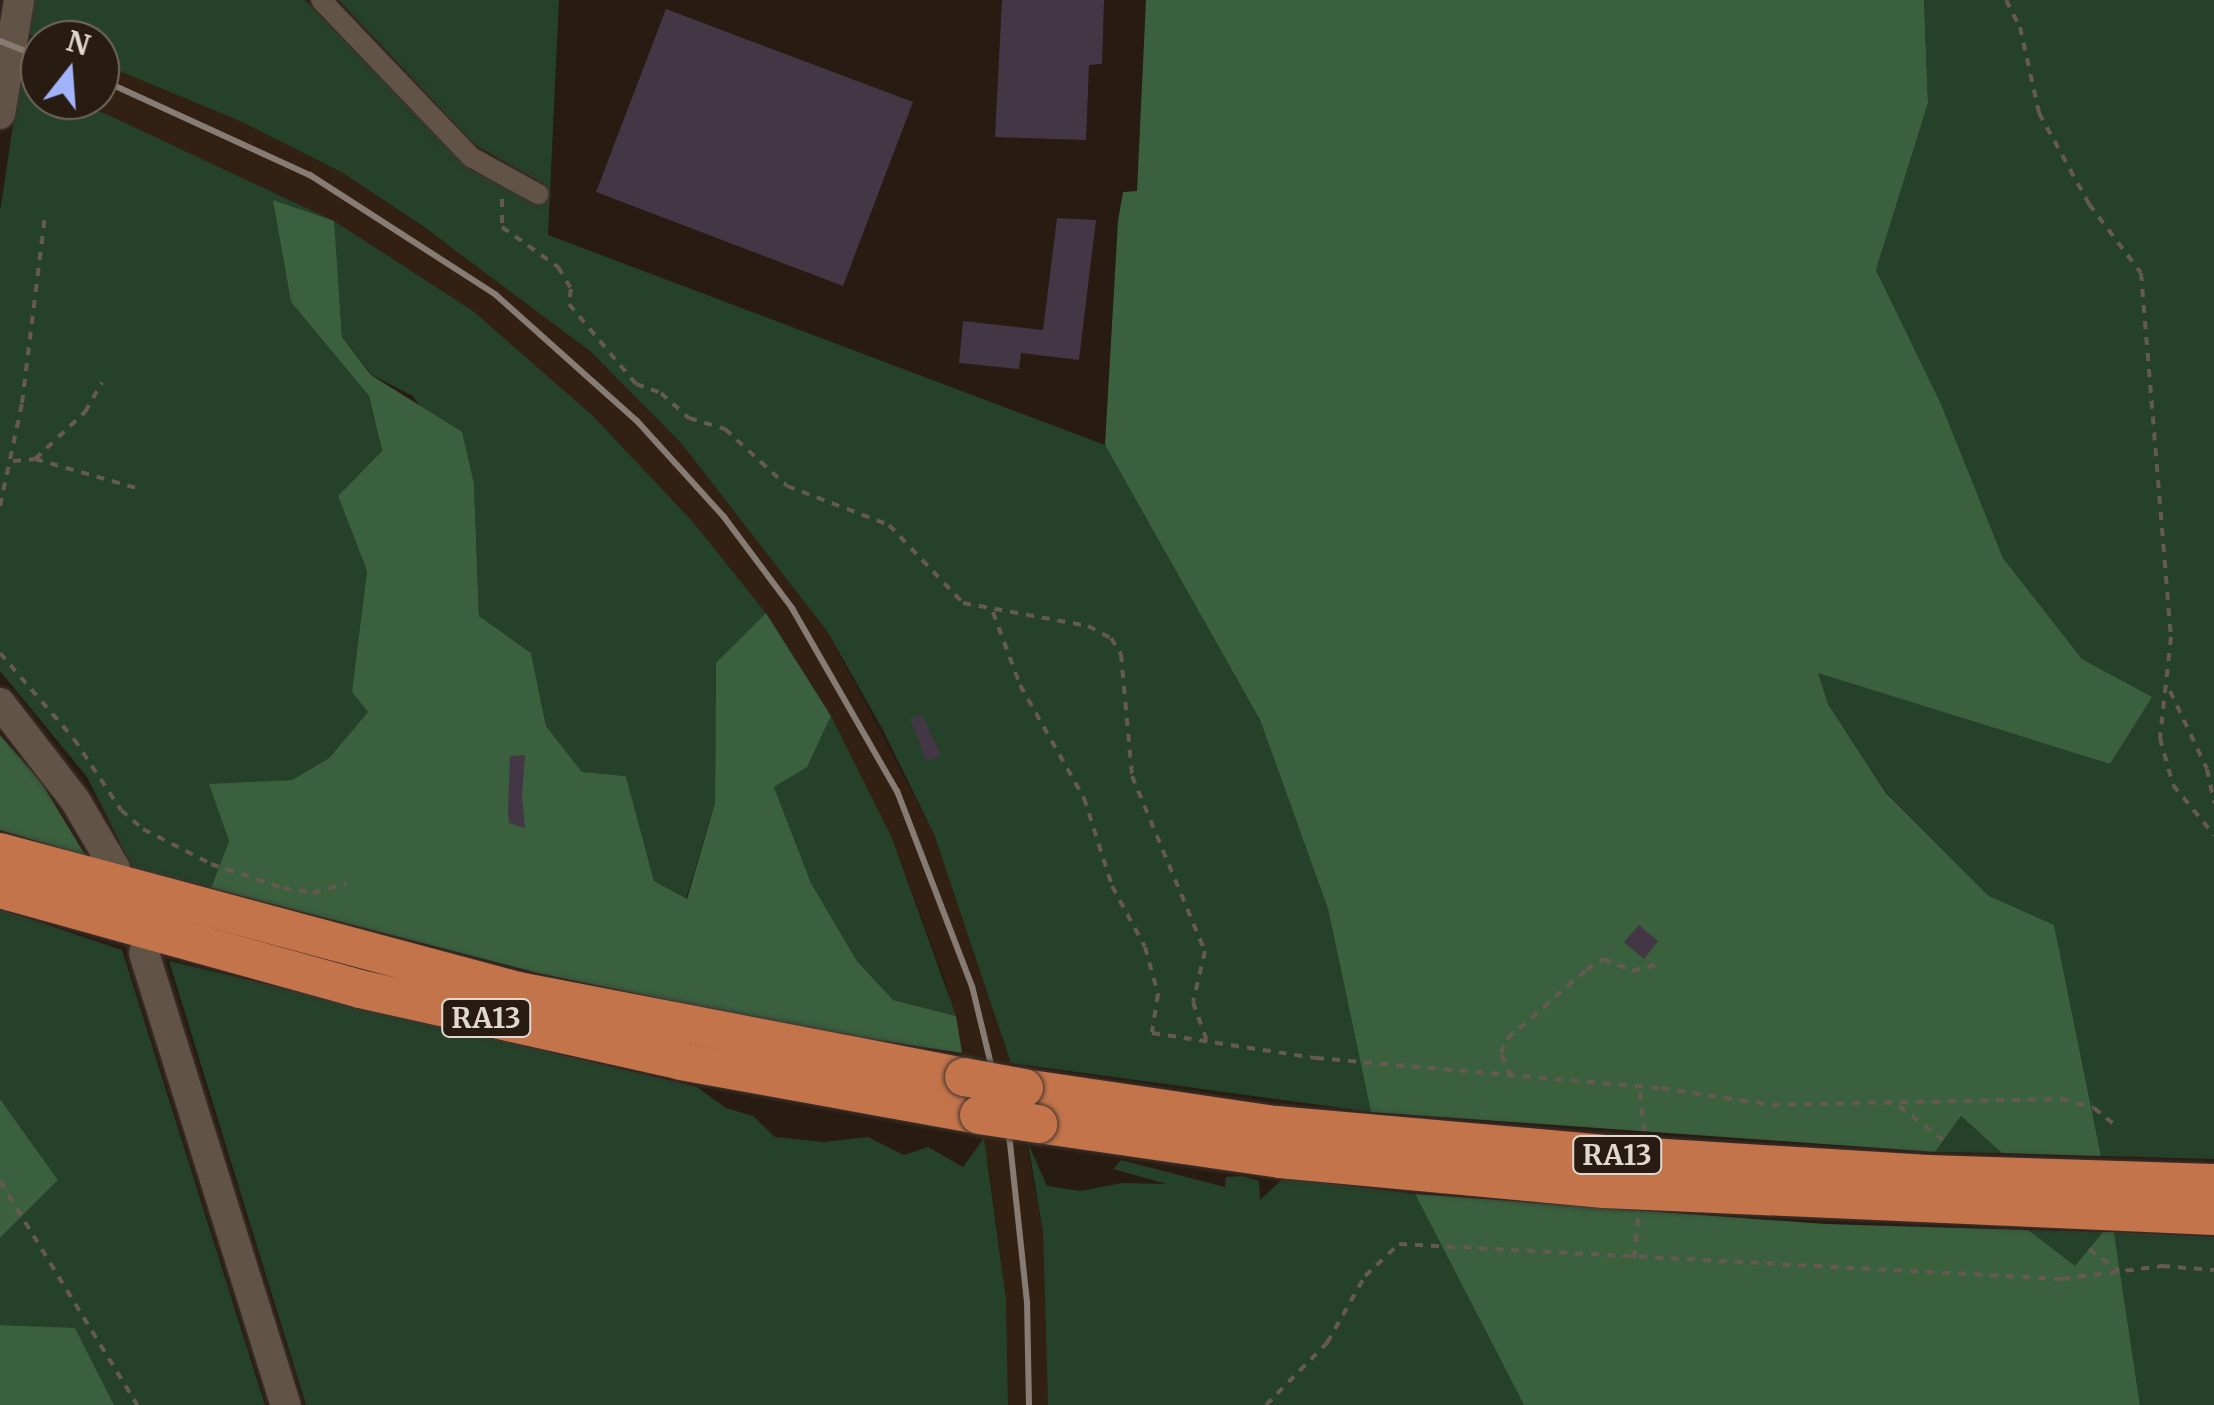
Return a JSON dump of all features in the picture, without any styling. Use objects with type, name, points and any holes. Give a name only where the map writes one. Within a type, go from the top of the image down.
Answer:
[{"type":"highway","name":"RA13","points":[[0,852],[518,990],[1024,1088],[1276,1125],[1598,1153],[1928,1174],[2214,1183]]},
{"type":"highway","name":"RA13","points":[[0,889],[360,989],[681,1062],[980,1115],[1280,1160],[1604,1189],[2214,1216]]},
{"type":"main road","points":[[0,114],[19,0]]},
{"type":"main road","points":[[0,703],[75,800],[115,868]]},
{"type":"main road","points":[[144,952],[286,1405]]},
{"type":"street","points":[[321,0],[446,133],[502,179],[538,194]]},
{"type":"path","points":[[2006,0],[2020,28],[2039,113],[2089,204],[2141,273],[2171,637],[2169,687],[2160,738],[2174,786],[2214,836]]},
{"type":"path","points":[[502,179],[502,227],[558,267],[571,289],[569,304],[636,384],[661,394],[689,418],[725,429],[788,486],[889,525],[963,603],[993,612],[1088,626],[1112,638],[1121,654],[1132,776],[1205,952],[1192,1002],[1208,1044]]},
{"type":"path","points":[[0,506],[13,461],[45,217]]},
{"type":"path","points":[[35,459],[85,412],[102,382]]},
{"type":"path","points":[[13,461],[35,459],[136,488]]},
{"type":"path","points":[[993,612],[1020,685],[1084,798],[1112,886],[1145,947],[1158,994],[1152,1033],[1208,1044],[1772,1105],[1896,1104],[2005,1096],[2061,1099],[2094,1108],[2114,1124]]},
{"type":"path","points":[[0,653],[143,829],[212,864],[283,888],[312,893],[347,882]]},
{"type":"path","points":[[2169,687],[2206,770],[2214,803]]},
{"type":"path","points":[[1511,1077],[1501,1053],[1507,1038],[1586,970],[1603,959],[1632,971],[1662,963]]},
{"type":"path","points":[[1640,1090],[1644,1131]]},
{"type":"path","points":[[1896,1104],[1944,1140]]},
{"type":"path","points":[[0,1181],[137,1405]]},
{"type":"path","points":[[1634,1258],[1638,1213]]},
{"type":"path","points":[[1266,1405],[1328,1343],[1365,1276],[1399,1244],[1472,1243],[1634,1258],[2062,1279],[2162,1266],[2214,1270]]},
{"type":"path","points":[[2089,1249],[2119,1272]]},
{"type":"shaded area","points":[[120,71],[240,121],[343,173],[507,285],[590,352],[682,444],[827,631],[934,834],[1011,1063],[1043,1232],[1048,1405],[1008,1405],[1006,1299],[990,1174],[944,976],[892,838],[831,716],[766,613],[691,521],[115,120],[120,120]]},
{"type":"green space","points":[[34,0],[305,0],[471,170],[543,203],[544,184],[474,144],[339,0],[559,0],[548,235],[1105,445],[1260,720],[1328,909],[1371,1112],[1011,1063],[934,834],[882,728],[827,631],[682,444],[590,351],[424,227],[343,173],[240,121],[120,71],[120,20],[30,20]]},
{"type":"green space","points":[[1146,0],[1924,0],[1928,103],[1876,270],[1941,404],[2003,558],[2082,659],[2152,697],[2110,764],[1818,673],[1828,704],[1886,793],[1989,896],[2054,925],[2101,1156],[2002,1153],[1961,1116],[1935,1152],[1371,1112],[1328,909],[1260,720],[1105,445],[1118,221],[1123,192],[1137,191]]},
{"type":"green space","points":[[1924,0],[2214,0],[2214,1159],[2101,1156],[2054,926],[1989,896],[1886,792],[1828,704],[1817,672],[2110,764],[2151,697],[2082,659],[2003,558],[1941,404],[1876,270],[1928,103]]},
{"type":"green space","points":[[0,76],[20,84],[20,120],[119,120],[334,221],[473,311],[593,416],[692,521],[766,613],[716,664],[715,803],[686,899],[654,881],[626,776],[582,772],[546,726],[531,653],[479,616],[474,484],[413,396],[372,375],[342,337],[333,221],[274,201],[291,302],[369,396],[382,452],[338,496],[367,571],[353,692],[368,712],[329,758],[292,780],[210,785],[229,841],[211,888],[134,870],[87,777],[0,671],[0,212],[17,99]]},
{"type":"green space","points":[[273,200],[334,221],[342,337],[371,375],[462,432],[474,484],[479,616],[531,653],[546,726],[582,772],[626,776],[654,881],[687,899],[715,803],[716,663],[766,613],[831,716],[807,767],[774,787],[811,883],[857,961],[893,1000],[956,1016],[962,1053],[805,1029],[538,973],[211,888],[229,841],[209,784],[292,780],[329,758],[368,712],[352,692],[367,571],[338,496],[382,451],[369,396],[291,302]]},
{"type":"green space","points":[[831,716],[892,838],[956,1016],[893,1000],[857,961],[811,883],[774,787],[807,766]]},
{"type":"green space","points":[[0,735],[41,782],[86,856],[0,830]]},
{"type":"green space","points":[[0,909],[122,950],[265,1405],[114,1405],[75,1329],[0,1325],[0,1238],[58,1180],[0,1099]]},
{"type":"green space","points":[[169,961],[697,1087],[726,1108],[753,1116],[775,1137],[824,1142],[868,1137],[904,1155],[928,1147],[963,1167],[984,1138],[1006,1299],[1008,1405],[306,1405]]},
{"type":"green space","points":[[0,1099],[58,1180],[0,1238]]},
{"type":"green space","points":[[1961,1116],[2002,1153],[1935,1152]]},
{"type":"green space","points":[[1028,1143],[1047,1186],[1081,1191],[1122,1183],[1167,1184],[1113,1169],[1121,1160],[1225,1187],[1226,1177],[1242,1176],[1259,1181],[1260,1200],[1284,1178],[1415,1194],[1524,1405],[1048,1405],[1043,1232]]},
{"type":"green space","points":[[1415,1194],[1826,1224],[2028,1230],[2075,1266],[2103,1232],[2114,1232],[2140,1405],[1524,1405]]},
{"type":"green space","points":[[2028,1230],[2103,1232],[2075,1267]]},
{"type":"green space","points":[[2114,1232],[2214,1237],[2214,1405],[2140,1405]]},
{"type":"green space","points":[[0,1325],[75,1328],[114,1405],[0,1405]]},
{"type":"building","points":[[1002,0],[1104,0],[1102,64],[1089,65],[1086,140],[995,137]]},
{"type":"building","points":[[666,9],[913,102],[843,286],[596,192]]},
{"type":"building","points":[[1057,218],[1096,220],[1079,360],[1021,353],[1019,369],[959,363],[963,321],[1043,330]]},
{"type":"building","points":[[922,714],[941,756],[926,761],[910,719]]},
{"type":"building","points":[[525,755],[525,828],[509,823],[508,809],[510,756]]},
{"type":"building","points":[[1639,925],[1658,941],[1644,959],[1624,942]]},
{"type":"railway","points":[[0,41],[20,49]]},
{"type":"railway","points":[[120,88],[310,175],[496,295],[637,421],[724,517],[792,608],[897,791],[972,986],[1010,1143],[1027,1301],[1029,1405]]}]
